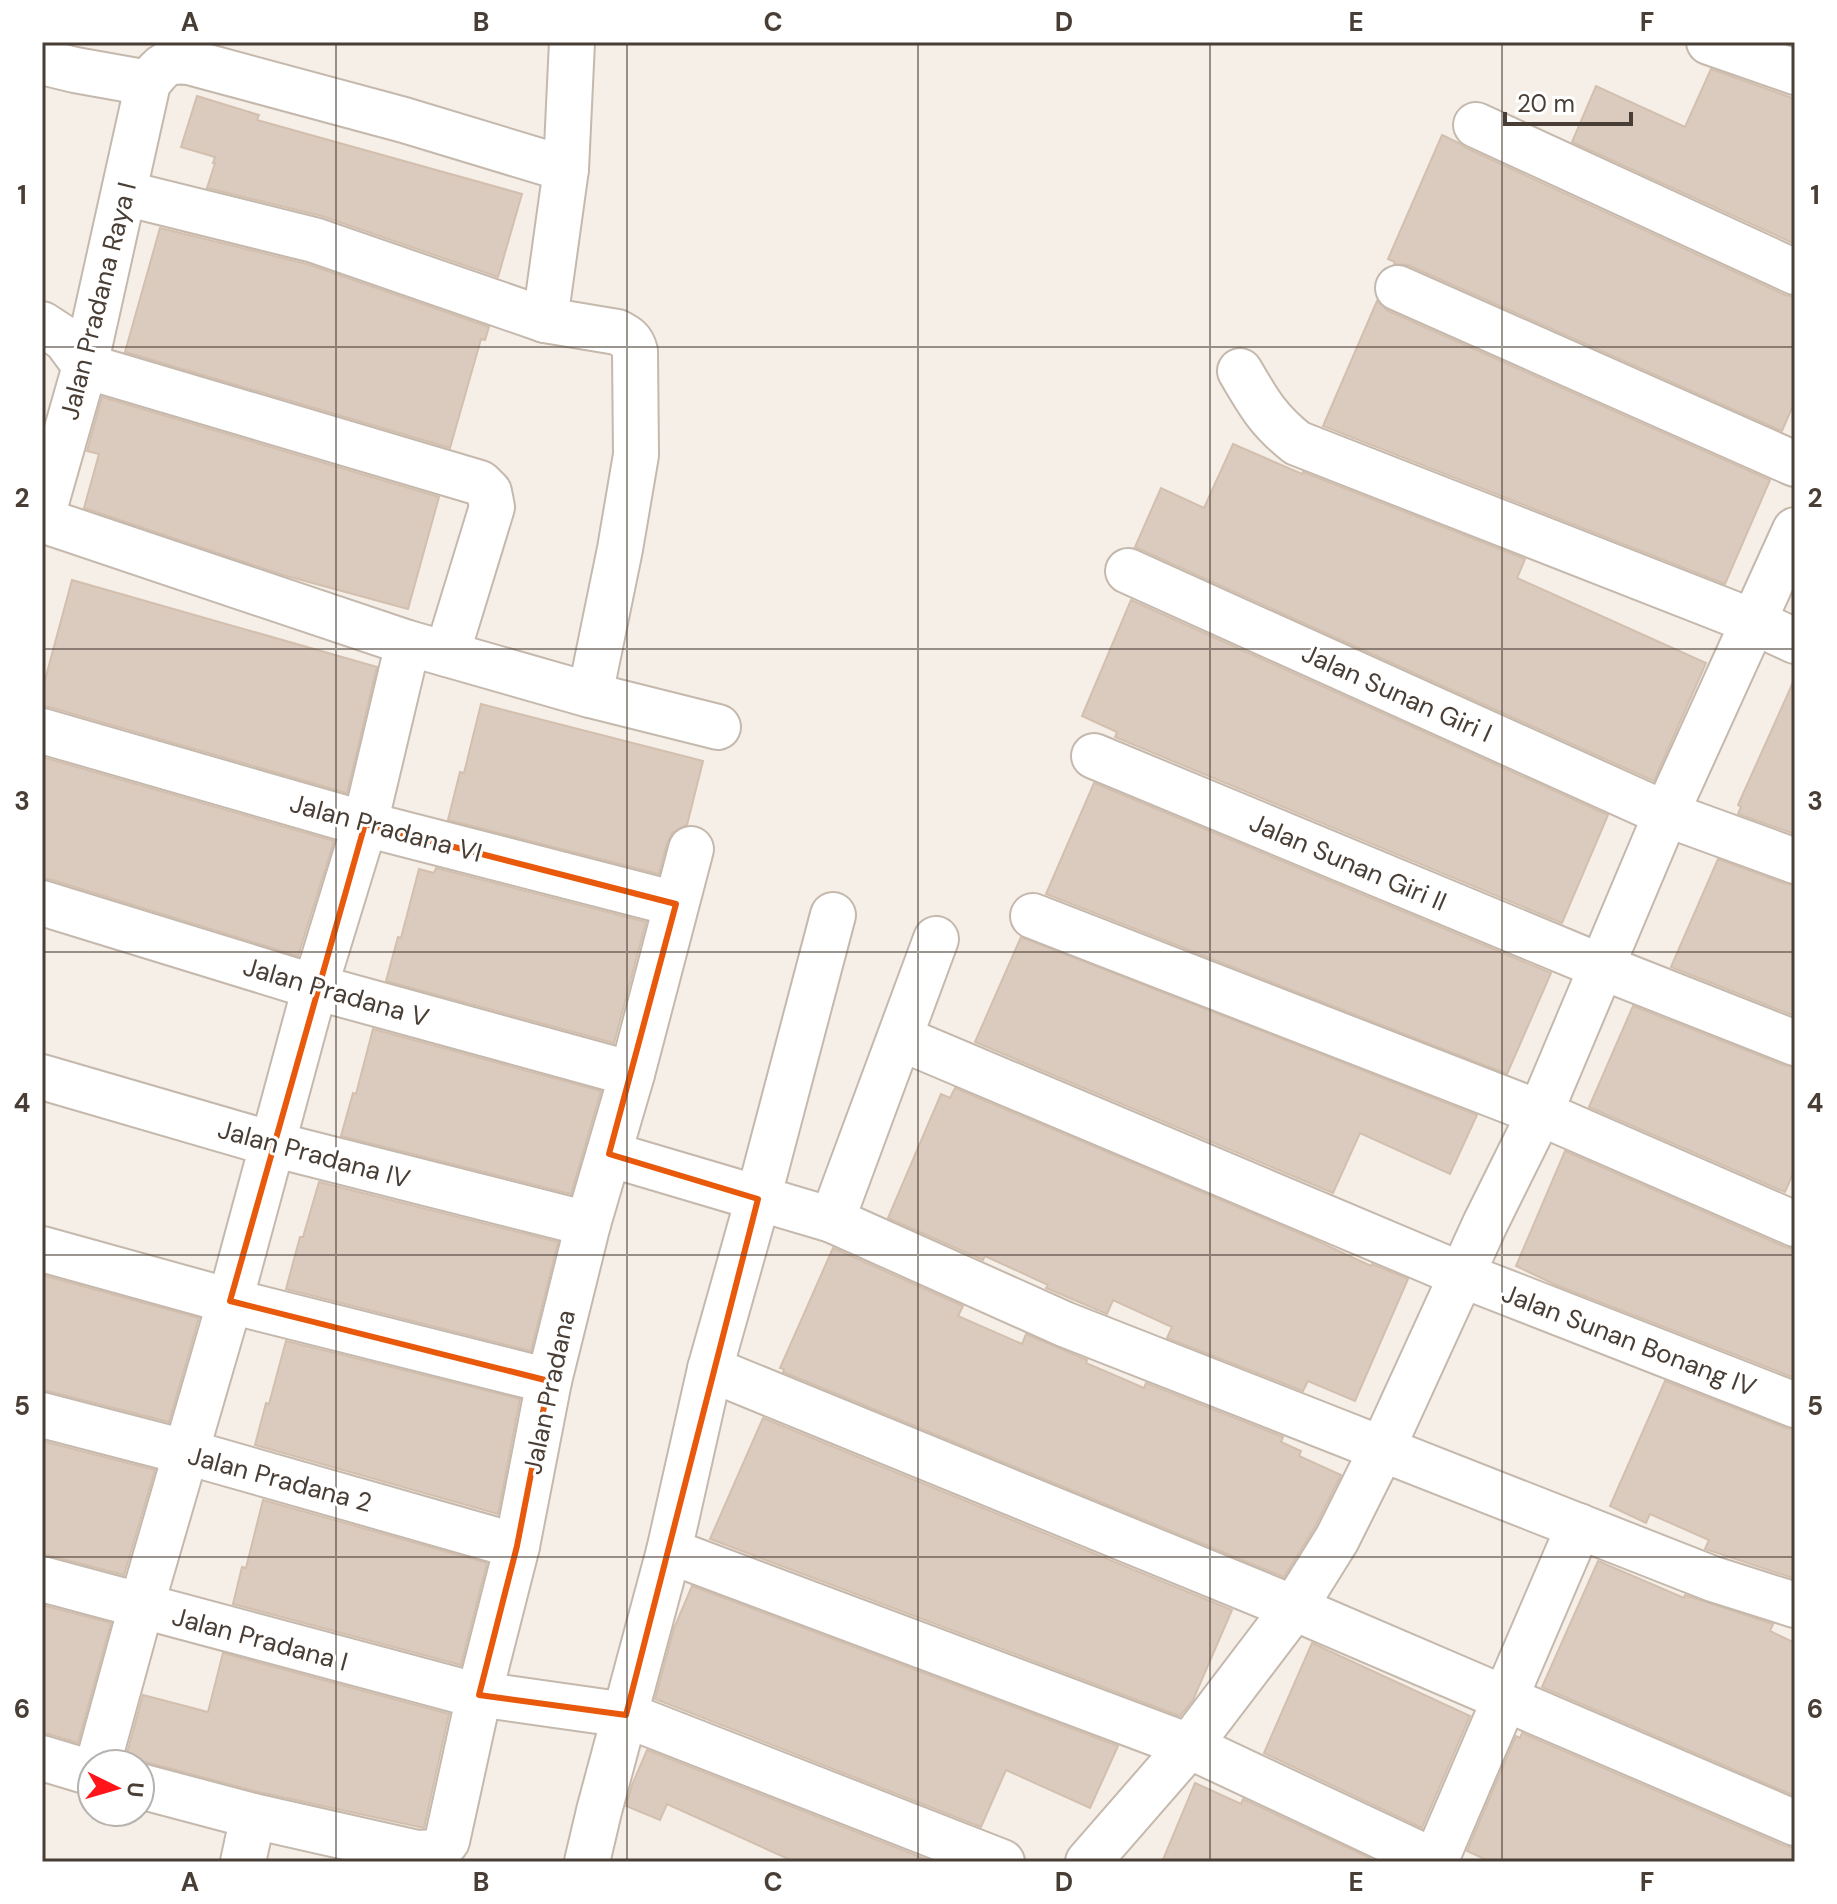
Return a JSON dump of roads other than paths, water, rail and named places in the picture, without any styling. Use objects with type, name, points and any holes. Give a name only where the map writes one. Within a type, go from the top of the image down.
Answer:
[{"type":"street","points":[[545,320],[566,169],[572,42]]},
{"type":"street","points":[[1709,42],[1795,72]]},
{"type":"street","points":[[42,62],[148,83],[160,68],[173,61],[189,62],[404,120],[566,169]]},
{"type":"street","name":"Jalan Pradana Raya I","points":[[42,519],[85,366],[148,83]]},
{"type":"street","points":[[1476,125],[1795,272]]},
{"type":"street","points":[[124,193],[314,240],[545,320],[617,332],[632,342],[635,351],[636,455],[590,695]]},
{"type":"street","points":[[1398,288],[1795,464]]},
{"type":"street","points":[[42,324],[65,339],[85,366],[480,483],[489,492],[492,507],[427,648],[365,824],[315,987],[230,1301],[102,1748]]},
{"type":"street","points":[[1240,371],[1261,407],[1279,429],[1297,443],[1754,622],[1795,641]]},
{"type":"street","points":[[42,519],[427,648],[590,695],[718,727]]},
{"type":"street","points":[[1088,1862],[1189,1746],[1294,1608],[1337,1539],[1540,1113],[1666,814],[1795,530]]},
{"type":"street","name":"Jalan Sunan Giri I","points":[[1128,571],[1666,814],[1795,861]]},
{"type":"street","name":"Jalan Pradana VI","points":[[42,731],[365,824],[676,904]]},
{"type":"street","name":"Jalan Sunan Giri II","points":[[1094,756],[1602,967],[1795,1043]]},
{"type":"street","points":[[676,904],[691,849]]},
{"type":"street","name":"Jalan Pradana V","points":[[42,903],[315,987],[632,1074]]},
{"type":"street","name":"Jalan Pradana","points":[[416,1858],[437,1852],[447,1841],[479,1695],[517,1546],[549,1381],[588,1224],[632,1074],[676,904]]},
{"type":"street","points":[[587,1862],[669,1551],[710,1369],[833,915]]},
{"type":"street","points":[[1033,916],[1540,1113],[1795,1224]]},
{"type":"street","points":[[832,1220],[936,939]]},
{"type":"street","name":"Jalan Sunan Bonang IV","points":[[900,1038],[1462,1275],[1795,1405]]},
{"type":"street","name":"Jalan Pradana IV","points":[[42,1077],[272,1144],[588,1224]]},
{"type":"street","points":[[609,1154],[832,1220],[1064,1324],[1713,1579],[1795,1605]]},
{"type":"street","points":[[42,1249],[230,1301],[549,1381]]},
{"type":"street","points":[[710,1369],[1294,1608],[1795,1823]]},
{"type":"street","name":"Jalan Pradana 2","points":[[42,1415],[208,1458],[517,1546]]},
{"type":"street","points":[[669,1551],[1189,1746],[1435,1862],[1579,1526]]},
{"type":"street","name":"Jalan Pradana I","points":[[42,1579],[479,1695],[626,1715],[1002,1862]]},
{"type":"street","points":[[42,1758],[76,1768]]},
{"type":"street","points":[[156,1790],[416,1858]]},
{"type":"street","points":[[243,1862],[253,1816]]}]
